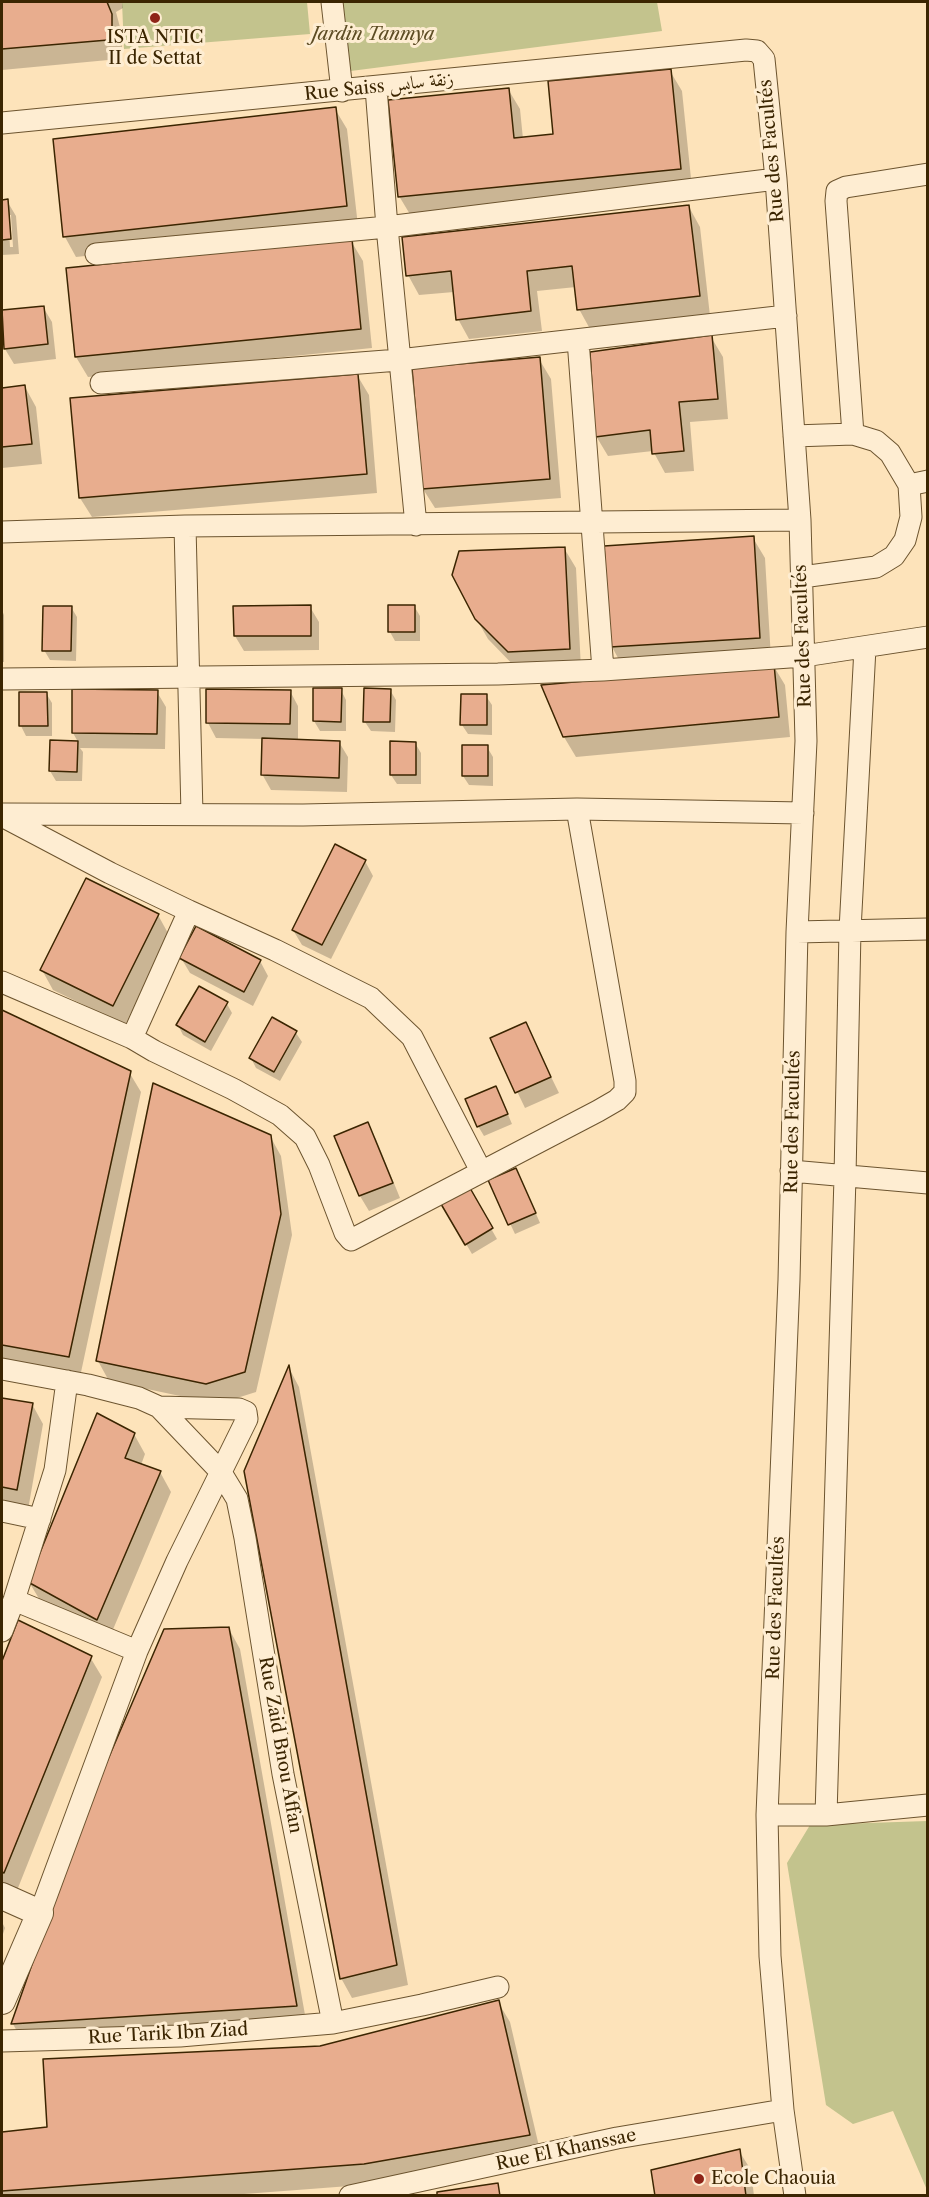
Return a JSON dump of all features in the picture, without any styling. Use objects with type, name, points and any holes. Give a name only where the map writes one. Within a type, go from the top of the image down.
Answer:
[{"type":"street","points":[[332,2],[342,91]]},
{"type":"street","name":"Rue Saiss زنقة سايس","points":[[2,123],[746,50],[757,51]]},
{"type":"street","name":"Rue des Facultés","points":[[757,51],[764,59],[786,316],[800,520],[806,741],[797,932],[789,1280],[767,1815],[770,1956],[783,2110],[795,2196]]},
{"type":"street","points":[[376,88],[399,360],[416,525]]},
{"type":"street","points":[[853,434],[837,191],[927,174]]},
{"type":"street","points":[[96,254],[387,227],[776,179]]},
{"type":"street","points":[[101,382],[399,360],[786,316]]},
{"type":"street","points":[[578,340],[603,670]]},
{"type":"street","points":[[794,436],[853,434],[876,441],[918,483],[905,540],[894,556],[876,567],[802,578]]},
{"type":"street","points":[[2,532],[185,526],[800,520]]},
{"type":"street","points":[[185,526],[192,813]]},
{"type":"street","points":[[2,679],[498,674],[603,670],[804,656],[865,648],[927,636]]},
{"type":"street","points":[[826,1815],[850,930],[865,648]]},
{"type":"street","points":[[2,982],[132,1038],[280,1115],[305,1137],[319,1165],[345,1233],[351,1240],[598,1112],[625,1092],[625,1081],[577,809]]},
{"type":"street","points":[[2,815],[192,813],[303,815],[577,809],[803,813]]},
{"type":"street","points":[[2,815],[189,911],[275,950],[371,998],[412,1037],[481,1172]]},
{"type":"street","points":[[132,1038],[189,911]]},
{"type":"street","points":[[797,932],[927,929]]},
{"type":"street","points":[[791,1171],[927,1183]]},
{"type":"street","points":[[2,1369],[139,1398],[159,1407],[239,1409],[246,1412],[247,1419],[177,1561],[137,1651],[40,1913],[2,2001]]},
{"type":"street","points":[[2,1631],[55,1470],[67,1381]]},
{"type":"street","name":"Rue Zaid Bnou Affan","points":[[159,1407],[220,1471],[237,1499],[283,1774],[333,2023]]},
{"type":"street","points":[[2,1511],[40,1519]]},
{"type":"street","points":[[14,1600],[137,1651]]},
{"type":"street","points":[[767,1815],[826,1815],[927,1805]]},
{"type":"street","points":[[2,1896],[40,1913]]},
{"type":"street","name":"Rue Tarik Ibn Ziad","points":[[2,2041],[180,2036],[333,2023],[498,1987]]},
{"type":"street","name":"Rue El Khanssae","points":[[350,2196],[617,2138],[783,2110]]},
{"type":"green space","points":[[122,2],[307,2],[310,34],[124,49]]},
{"type":"green space","name":"Jardin Tanmya","points":[[336,2],[657,2],[662,31],[343,72]]},
{"type":"green space","points":[[927,1821],[927,2190],[893,2111],[853,2124],[826,2105],[787,1863],[810,1825]]},
{"type":"building","points":[[2,2],[107,2],[112,14],[112,30],[108,40],[2,49]]},
{"type":"building","points":[[671,69],[681,169],[398,197],[388,100],[509,88],[514,138],[553,134],[548,81]]},
{"type":"building","points":[[336,107],[347,206],[63,237],[53,139]]},
{"type":"building","points":[[8,199],[11,239],[2,240],[2,200]]},
{"type":"building","points":[[689,205],[700,296],[577,310],[572,266],[527,271],[531,311],[456,320],[451,271],[406,276],[402,237]]},
{"type":"building","points":[[352,239],[361,329],[75,357],[66,268]]},
{"type":"building","points":[[44,306],[48,344],[4,349],[2,310]]},
{"type":"building","points":[[712,335],[718,399],[679,402],[684,451],[652,454],[650,430],[595,437],[590,352]]},
{"type":"building","points":[[540,357],[550,479],[422,489],[412,368]]},
{"type":"building","points":[[358,374],[367,474],[79,498],[70,398]]},
{"type":"building","points":[[25,385],[32,444],[2,447],[2,388]]},
{"type":"building","points":[[754,536],[760,638],[610,647],[604,546]]},
{"type":"building","points":[[565,547],[570,649],[508,652],[475,619],[452,575],[459,551]]},
{"type":"building","points":[[311,605],[311,636],[234,636],[233,606]]},
{"type":"building","points":[[388,605],[415,605],[415,632],[388,632]]},
{"type":"building","points":[[43,606],[72,606],[71,651],[42,651]]},
{"type":"building","points":[[774,664],[779,717],[563,737],[541,685]]},
{"type":"building","points":[[313,688],[342,688],[341,722],[313,721]]},
{"type":"building","points":[[364,688],[391,689],[390,722],[363,722]]},
{"type":"building","points":[[72,689],[158,690],[157,734],[72,733]]},
{"type":"building","points":[[206,689],[291,690],[290,724],[206,723]]},
{"type":"building","points":[[19,692],[47,692],[48,726],[19,726]]},
{"type":"building","points":[[461,694],[487,694],[487,725],[460,725]]},
{"type":"building","points":[[262,738],[340,741],[339,778],[261,775]]},
{"type":"building","points":[[50,740],[78,741],[77,772],[49,771]]},
{"type":"building","points":[[390,741],[416,742],[416,775],[390,775]]},
{"type":"building","points":[[462,745],[488,745],[488,776],[462,776]]},
{"type":"building","points":[[335,844],[366,860],[322,945],[292,930]]},
{"type":"building","points":[[86,878],[159,914],[113,1006],[40,970]]},
{"type":"building","points":[[196,926],[261,960],[244,992],[179,958]]},
{"type":"building","points":[[199,986],[228,1002],[205,1042],[176,1025]]},
{"type":"building","points":[[2,1010],[131,1071],[69,1357],[2,1345]]},
{"type":"building","points":[[272,1017],[297,1031],[274,1072],[249,1058]]},
{"type":"building","points":[[526,1022],[551,1077],[515,1093],[490,1038]]},
{"type":"building","points":[[153,1083],[271,1135],[281,1214],[245,1372],[206,1384],[96,1361]]},
{"type":"building","points":[[496,1086],[508,1114],[477,1127],[465,1099]]},
{"type":"building","points":[[368,1122],[393,1183],[359,1196],[334,1136]]},
{"type":"building","points":[[516,1168],[536,1213],[508,1225],[488,1180]]},
{"type":"building","points":[[470,1188],[493,1228],[465,1245],[441,1204]]},
{"type":"building","points":[[289,1365],[397,1965],[340,1979],[244,1471]]},
{"type":"building","points":[[2,1398],[33,1403],[17,1490],[2,1487]]},
{"type":"building","points":[[97,1413],[135,1433],[125,1458],[161,1471],[97,1620],[28,1582]]},
{"type":"building","points":[[18,1620],[92,1656],[4,1873],[2,1872],[2,1661]]},
{"type":"building","points":[[229,1627],[297,2006],[11,2024],[87,1808],[164,1629]]},
{"type":"building","points":[[499,2000],[530,2135],[364,2164],[2,2191],[2,2132],[47,2127],[43,2059],[320,2046]]},
{"type":"building","name":"Ecole Chaouia","points":[[740,2149],[746,2196],[655,2196],[651,2170]]},
{"type":"building","points":[[498,2183],[500,2196],[437,2196],[437,2192]]},
{"type":"place","name":"ISTA NTIC II de Settat","points":[[155,18]]},
{"type":"place","name":"Ecole Chaouia","points":[[699,2179]]}]
